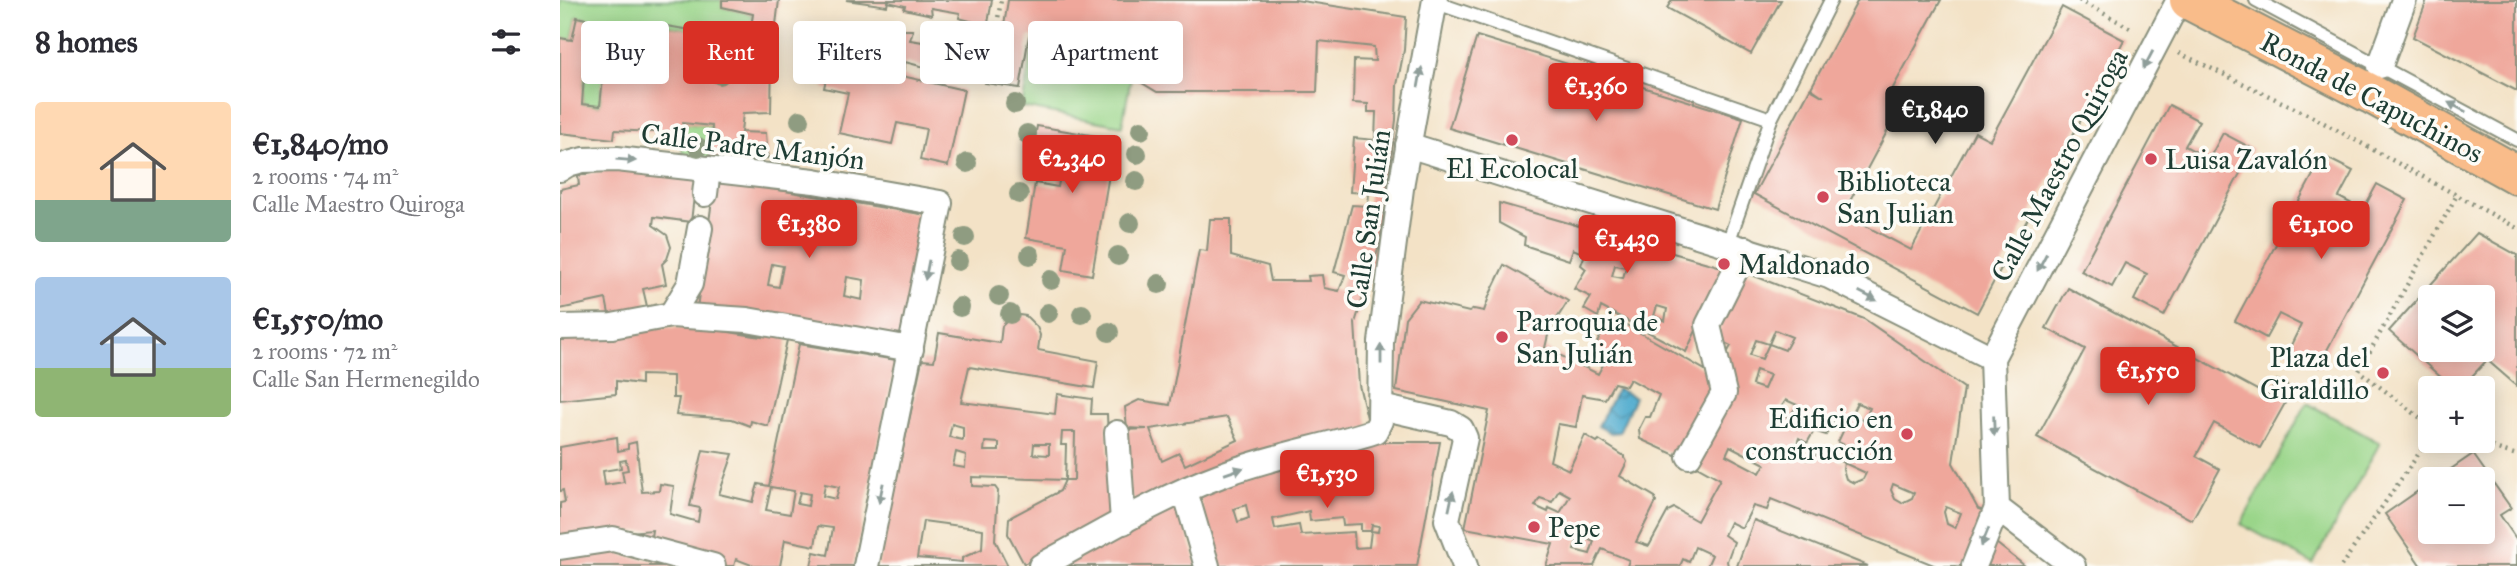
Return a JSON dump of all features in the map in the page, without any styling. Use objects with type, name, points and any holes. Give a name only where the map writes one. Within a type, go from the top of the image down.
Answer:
[{"type":"main road","name":"Ronda de Capuchinos","points":[[2189,0],[2371,94],[2517,175]]},
{"type":"street","name":"Calle Maestro Quiroga","points":[[1992,358],[2179,0]]},
{"type":"street","points":[[2379,66],[2404,0]]},
{"type":"street","name":"Calle San Julián","points":[[1185,491],[1217,476],[1270,458],[1375,431],[1380,421],[1381,342],[1429,1]]},
{"type":"street","points":[[1408,145],[1829,276],[1992,358],[1997,508],[1974,566]]},
{"type":"street","name":"Calle Padre Manjón","points":[[560,169],[583,160],[617,159],[814,181],[940,203],[911,349]]},
{"type":"street","points":[[705,194],[708,169]]},
{"type":"street","points":[[671,315],[690,284],[700,228]]},
{"type":"street","points":[[1689,457],[1724,393],[1708,326],[1737,246]]},
{"type":"street","points":[[560,327],[612,326],[671,315],[747,320],[911,349],[866,566]]},
{"type":"street","points":[[1381,407],[1451,423],[1461,429],[1465,438],[1447,520],[1465,566]]},
{"type":"street","points":[[1117,433],[1124,522]]},
{"type":"street","points":[[1041,566],[1185,491],[1207,566]]},
{"type":"street","points":[[1997,508],[2073,566]]},
{"type":"street","points":[[560,547],[613,539],[713,566]]},
{"type":"lane","points":[[1737,246],[1771,119],[1831,0]]},
{"type":"lane","name":"Ronda de Capuchinos","points":[[2256,0],[2517,140]]},
{"type":"lane","points":[[1429,1],[1771,119]]},
{"type":"path","points":[[998,21],[1001,0]]},
{"type":"path","points":[[2079,0],[2135,30]]},
{"type":"path","points":[[2176,51],[2311,116],[2517,228]]},
{"type":"path","points":[[2311,116],[2317,105]]},
{"type":"path","points":[[2418,416],[2359,371],[2457,195]]},
{"type":"path","points":[[2495,448],[2517,455]]},
{"type":"path","points":[[2341,566],[2419,453]]},
{"type":"green space","points":[[560,0],[722,0],[722,7],[753,14],[752,21],[683,21],[683,29],[669,26],[669,21],[598,21],[577,17],[572,40],[560,38]]},
{"type":"green space","points":[[1028,72],[1028,84],[1130,84],[1122,126],[1022,107]]},
{"type":"green space","points":[[584,84],[602,84],[600,106],[582,104]]},
{"type":"green space","points":[[683,123],[712,126],[710,159],[682,157]]},
{"type":"green space","points":[[2307,403],[2380,443],[2313,564],[2241,524]]},
{"type":"water","points":[[1617,389],[1635,397],[1619,432],[1611,433],[1598,426]]},
{"type":"building","points":[[722,0],[779,0],[776,21],[752,21],[753,14],[722,7]]},
{"type":"building","points":[[846,0],[992,0],[988,21],[970,21],[959,18],[960,13],[931,8],[932,15],[904,9],[905,6],[888,2],[887,6]]},
{"type":"building","points":[[1008,0],[1295,0],[1406,17],[1380,243],[1355,323],[1359,385],[1369,426],[1137,507],[1129,489],[1125,430],[1147,429],[1127,428],[1125,407],[1139,400],[1170,405],[1199,250],[1207,251],[1210,219],[1231,219],[1231,256],[1268,266],[1271,281],[1309,281],[1308,276],[1322,275],[1324,288],[1339,291],[1345,275],[1334,272],[1352,205],[1368,206],[1369,193],[1350,192],[1354,138],[1375,140],[1376,112],[1368,112],[1368,104],[1353,103],[1354,60],[1375,61],[1374,47],[1319,41],[1317,92],[1157,92],[1144,84],[1183,84],[1183,21],[1028,21],[1028,42],[1020,88],[992,84],[1014,84],[1014,21],[1005,21]],"holes":[[[1227,417],[1238,440],[1185,465],[1179,453],[1162,461],[1150,429]]]},
{"type":"building","points":[[1672,0],[1781,0],[1751,54],[1667,8]]},
{"type":"building","points":[[1858,0],[1941,0],[1893,88],[1906,96],[1843,214],[1911,250],[1975,132],[1990,140],[2062,7],[2124,40],[1977,313],[1754,194],[1810,89],[1824,97],[1811,88]]},
{"type":"building","points":[[2427,0],[2517,0],[2517,91],[2413,37]]},
{"type":"building","points":[[577,17],[595,21],[581,21],[582,104],[600,106],[602,84],[669,84],[669,26],[683,29],[683,84],[772,84],[771,112],[743,113],[741,132],[766,133],[768,158],[747,163],[710,159],[712,126],[683,123],[683,132],[672,133],[615,130],[614,139],[560,133],[560,38],[572,40]]},
{"type":"building","points":[[906,30],[913,30],[910,40],[920,42],[920,66],[906,62]]},
{"type":"building","points":[[1477,36],[1743,118],[1715,209],[1449,128]]},
{"type":"building","points":[[906,77],[920,80],[920,84],[937,84],[964,90],[948,166],[920,160],[926,129],[897,123],[892,144],[839,133],[848,93],[824,88],[825,84],[906,84]]},
{"type":"building","points":[[2169,105],[2199,121],[2185,146],[2209,159],[2223,133],[2253,149],[2164,316],[2134,300],[2147,274],[2125,263],[2112,287],[2081,271]]},
{"type":"building","points":[[1037,126],[1115,139],[1092,275],[1063,270],[1067,245],[1026,238],[1035,183],[1058,187],[1063,159],[1032,154]]},
{"type":"building","points":[[2323,156],[2353,171],[2339,197],[2363,210],[2377,184],[2407,200],[2318,367],[2288,351],[2301,325],[2279,314],[2266,338],[2235,321]]},
{"type":"building","points":[[611,169],[696,178],[691,222],[654,217],[653,225],[667,235],[671,247],[662,264],[666,284],[643,289],[649,315],[611,324],[606,299],[560,309],[560,189],[579,185],[578,176]]},
{"type":"building","points":[[715,179],[926,215],[900,339],[697,308]],"holes":[[[772,264],[783,266],[779,287],[768,285]],[[847,277],[864,280],[862,300],[844,296]]]},
{"type":"building","points":[[1499,203],[1725,268],[1686,352],[1601,307],[1598,317],[1584,309],[1591,297],[1574,289],[1586,269],[1581,265],[1585,254],[1573,249],[1569,260],[1524,245],[1525,237],[1499,223]],"holes":[[[1615,265],[1626,267],[1623,278],[1612,276]],[[1657,306],[1667,309],[1665,321],[1654,316]]]},
{"type":"building","points":[[2477,233],[2517,255],[2517,386],[2489,362],[2495,362],[2495,285],[2430,285]]},
{"type":"building","points":[[1504,265],[1568,301],[1549,331],[1545,348],[1598,374],[1606,359],[1592,352],[1608,322],[1620,328],[1623,323],[1710,373],[1714,393],[1680,453],[1675,455],[1640,439],[1639,429],[1645,417],[1650,417],[1659,395],[1630,379],[1626,386],[1614,383],[1605,399],[1582,395],[1576,427],[1558,424],[1550,461],[1569,470],[1585,435],[1597,442],[1599,440],[1624,456],[1627,462],[1620,476],[1655,497],[1656,502],[1636,542],[1649,546],[1668,511],[1674,508],[1697,521],[1720,479],[1697,466],[1695,461],[1736,391],[1726,355],[1731,346],[1716,339],[1742,271],[1864,319],[1964,388],[1953,463],[1978,509],[1990,513],[1965,566],[1936,566],[1771,499],[1767,510],[1753,506],[1742,528],[1730,522],[1724,535],[1734,542],[1727,561],[1728,566],[1707,566],[1712,555],[1695,547],[1689,562],[1683,559],[1680,566],[1627,566],[1629,560],[1602,549],[1594,566],[1546,566],[1553,544],[1465,528],[1489,411],[1396,391],[1405,318],[1419,300],[1469,312],[1474,309],[1484,311]],"holes":[[[1775,330],[1792,337],[1785,350],[1769,344]],[[1756,340],[1769,344],[1762,359],[1750,355]],[[1756,370],[1770,375],[1764,389],[1752,385]],[[1786,400],[1797,405],[1789,418],[1778,412]],[[1857,403],[1870,408],[1864,421],[1851,415]],[[1833,422],[1845,427],[1838,442],[1851,448],[1844,463],[1818,451],[1808,460],[1799,456],[1796,446],[1799,438],[1807,443],[1814,431],[1826,435]],[[1730,446],[1765,464],[1760,473],[1726,455]],[[1844,463],[1866,473],[1863,479],[1854,483],[1846,479]],[[1893,484],[1914,493],[1912,498],[1902,503],[1895,499],[1891,490]],[[1559,490],[1570,496],[1560,513],[1549,508],[1548,512],[1535,506],[1540,498],[1552,502]],[[1946,507],[1961,513],[1955,528],[1947,524],[1944,512]],[[1579,534],[1594,541],[1590,554],[1574,550]]]},
{"type":"building","points":[[2068,288],[2268,396],[2277,380],[2293,389],[2260,448],[2214,423],[2196,456],[2220,469],[2192,520],[2037,437],[2085,349],[2046,328]]},
{"type":"building","points":[[2418,299],[2418,357],[2389,331]]},
{"type":"building","points":[[1026,316],[1037,327],[1040,335],[1038,350],[1098,361],[1094,388],[969,367],[961,402],[1055,414],[1057,394],[1092,399],[1091,414],[1107,414],[1111,516],[1024,564],[1008,534],[1009,518],[1060,491],[1065,480],[972,477],[972,486],[995,487],[998,491],[995,540],[1008,566],[878,566],[922,360],[934,361],[939,333],[1000,343],[1002,326],[1010,318]],"holes":[[[952,424],[963,427],[963,440],[949,437]],[[1062,432],[1075,432],[1074,480],[1065,480],[1066,445],[1061,445]],[[985,442],[999,443],[999,451],[984,451]],[[1034,444],[1049,444],[1049,455],[1033,454]],[[956,452],[966,455],[965,468],[953,466]],[[923,521],[983,529],[982,549],[962,558],[962,562],[917,558]]]},
{"type":"building","points":[[764,327],[789,331],[768,426],[751,421],[750,426],[732,419],[676,415],[679,398],[673,398],[673,376],[641,375],[641,384],[616,381],[616,394],[560,400],[560,329],[709,329],[762,337]]},
{"type":"building","points":[[799,344],[896,360],[853,566],[811,566],[814,552],[828,555],[833,528],[818,526],[815,546],[785,540],[780,566],[754,566],[736,559],[734,566],[725,566],[650,544],[652,530],[592,535],[560,541],[560,503],[565,502],[563,490],[560,491],[560,447],[617,437],[618,451],[628,449],[628,444],[636,442],[642,492],[659,491],[660,484],[674,486],[670,514],[698,522],[700,508],[690,506],[703,450],[733,454],[719,494],[753,502],[758,484],[769,486]],"holes":[[[626,460],[628,470],[622,471],[624,482],[605,485],[603,471],[621,468],[620,461]],[[825,484],[839,487],[836,499],[823,496]],[[771,487],[794,491],[790,514],[766,510]],[[800,492],[810,494],[808,506],[797,504]]]},
{"type":"building","points":[[2424,362],[2485,362],[2472,376],[2440,376]]},
{"type":"building","points":[[1382,442],[1440,442],[1417,566],[1219,566],[1198,493],[1330,452]],"holes":[[[1246,505],[1249,518],[1238,522],[1234,509]],[[1309,511],[1310,521],[1342,518],[1343,525],[1361,524],[1361,531],[1371,531],[1369,547],[1355,548],[1354,532],[1301,535],[1299,525],[1275,529],[1273,519]],[[1372,525],[1379,526],[1378,532],[1371,531]]]},
{"type":"building","points":[[2473,454],[2482,467],[2454,467]]},
{"type":"building","points":[[2495,485],[2511,508],[2500,515],[2517,540],[2517,566],[2421,566],[2385,514],[2418,491],[2418,544],[2495,544]]},
{"type":"building","points":[[1177,503],[1198,566],[1062,566]]},
{"type":"building","points":[[1754,520],[1868,566],[1737,566]]},
{"type":"building","points":[[1996,543],[2025,566],[1984,566]]},
{"type":"building","points":[[621,545],[622,555],[682,566],[560,566],[560,553]]},
{"type":"place","name":"El Ecolocal","points":[[1512,140]]},
{"type":"place","name":"Luisa Zavalón","points":[[2151,159]]},
{"type":"place","name":"Biblioteca San Julian","points":[[1823,197]]},
{"type":"place","name":"Maldonado","points":[[1724,264]]},
{"type":"place","name":"Parroquia de San Julián","points":[[1502,337]]},
{"type":"place","name":"Plaza del Giraldillo","points":[[2383,373]]},
{"type":"place","name":"Edificio en construcción","points":[[1907,434]]},
{"type":"place","name":"Pepe","points":[[1534,527]]}]
